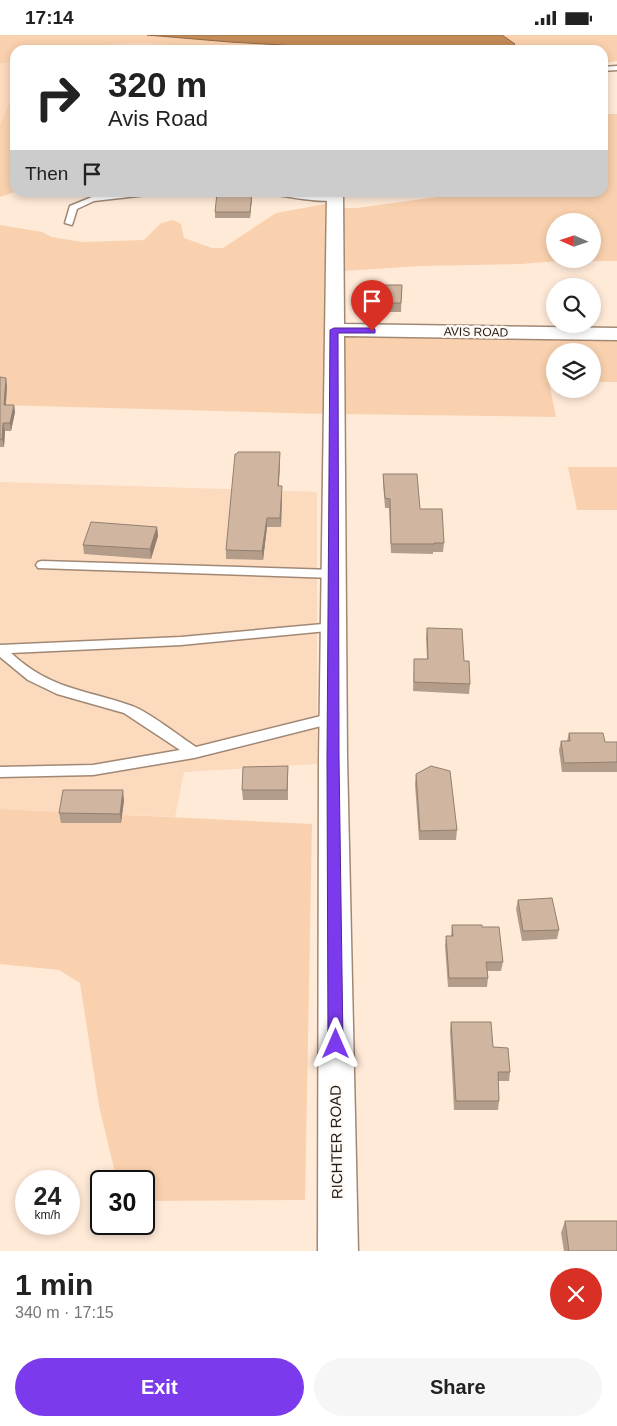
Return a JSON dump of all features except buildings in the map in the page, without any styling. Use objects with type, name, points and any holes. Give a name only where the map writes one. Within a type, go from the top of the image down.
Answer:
[{"type":"street","name":"RICHTER ROAD","points":[[335,197],[333,718],[338,1251]]},
{"type":"street","name":"AVIS ROAD","points":[[334,330],[617,334]]},
{"type":"lane","points":[[69,223],[74,208],[92,199],[110,197]]},
{"type":"lane","points":[[42,565],[334,574]]},
{"type":"lane","points":[[0,649],[182,641],[334,627]]},
{"type":"lane","points":[[0,649],[15,665],[33,677],[62,691],[129,710],[194,753]]},
{"type":"lane","points":[[0,772],[93,770],[194,753],[333,718]]},
{"type":"shaded area","points":[[0,35],[147,35],[281,45],[173,45],[143,43],[10,45],[10,63],[0,64]]},
{"type":"shaded area","points":[[147,35],[502,35],[515,44],[281,45]]},
{"type":"shaded area","points":[[502,35],[617,35],[617,61],[608,62],[608,45],[514,44]]},
{"type":"shaded area","points":[[143,43],[173,45],[108,45]]},
{"type":"shaded area","points":[[10,63],[10,101],[0,124],[0,64]]},
{"type":"shaded area","points":[[10,101],[10,194],[0,197],[0,124]]},
{"type":"shaded area","points":[[608,114],[617,114],[617,261],[601,261],[601,213],[546,213],[546,262],[421,266],[343,271],[342,208],[357,208],[437,197],[608,197]]},
{"type":"shaded area","points":[[325,204],[326,414],[0,405],[0,225],[42,232],[52,237],[82,242],[144,240],[161,223],[173,220],[181,224],[184,238],[212,248],[223,248],[276,213]]},
{"type":"shaded area","points":[[340,336],[617,340],[617,382],[601,382],[601,343],[546,343],[546,398],[552,398],[556,417],[340,414]]},
{"type":"shaded area","points":[[568,467],[617,467],[617,510],[577,510]]},
{"type":"shaded area","points":[[0,482],[317,492],[317,764],[184,772],[175,817],[0,809]]},
{"type":"shaded area","points":[[0,809],[312,824],[305,1200],[155,1201],[155,1170],[114,1170],[99,1106],[80,983],[59,970],[0,964]]},
{"type":"route","points":[[336,1044],[333,757],[334,330],[372,331]]}]
